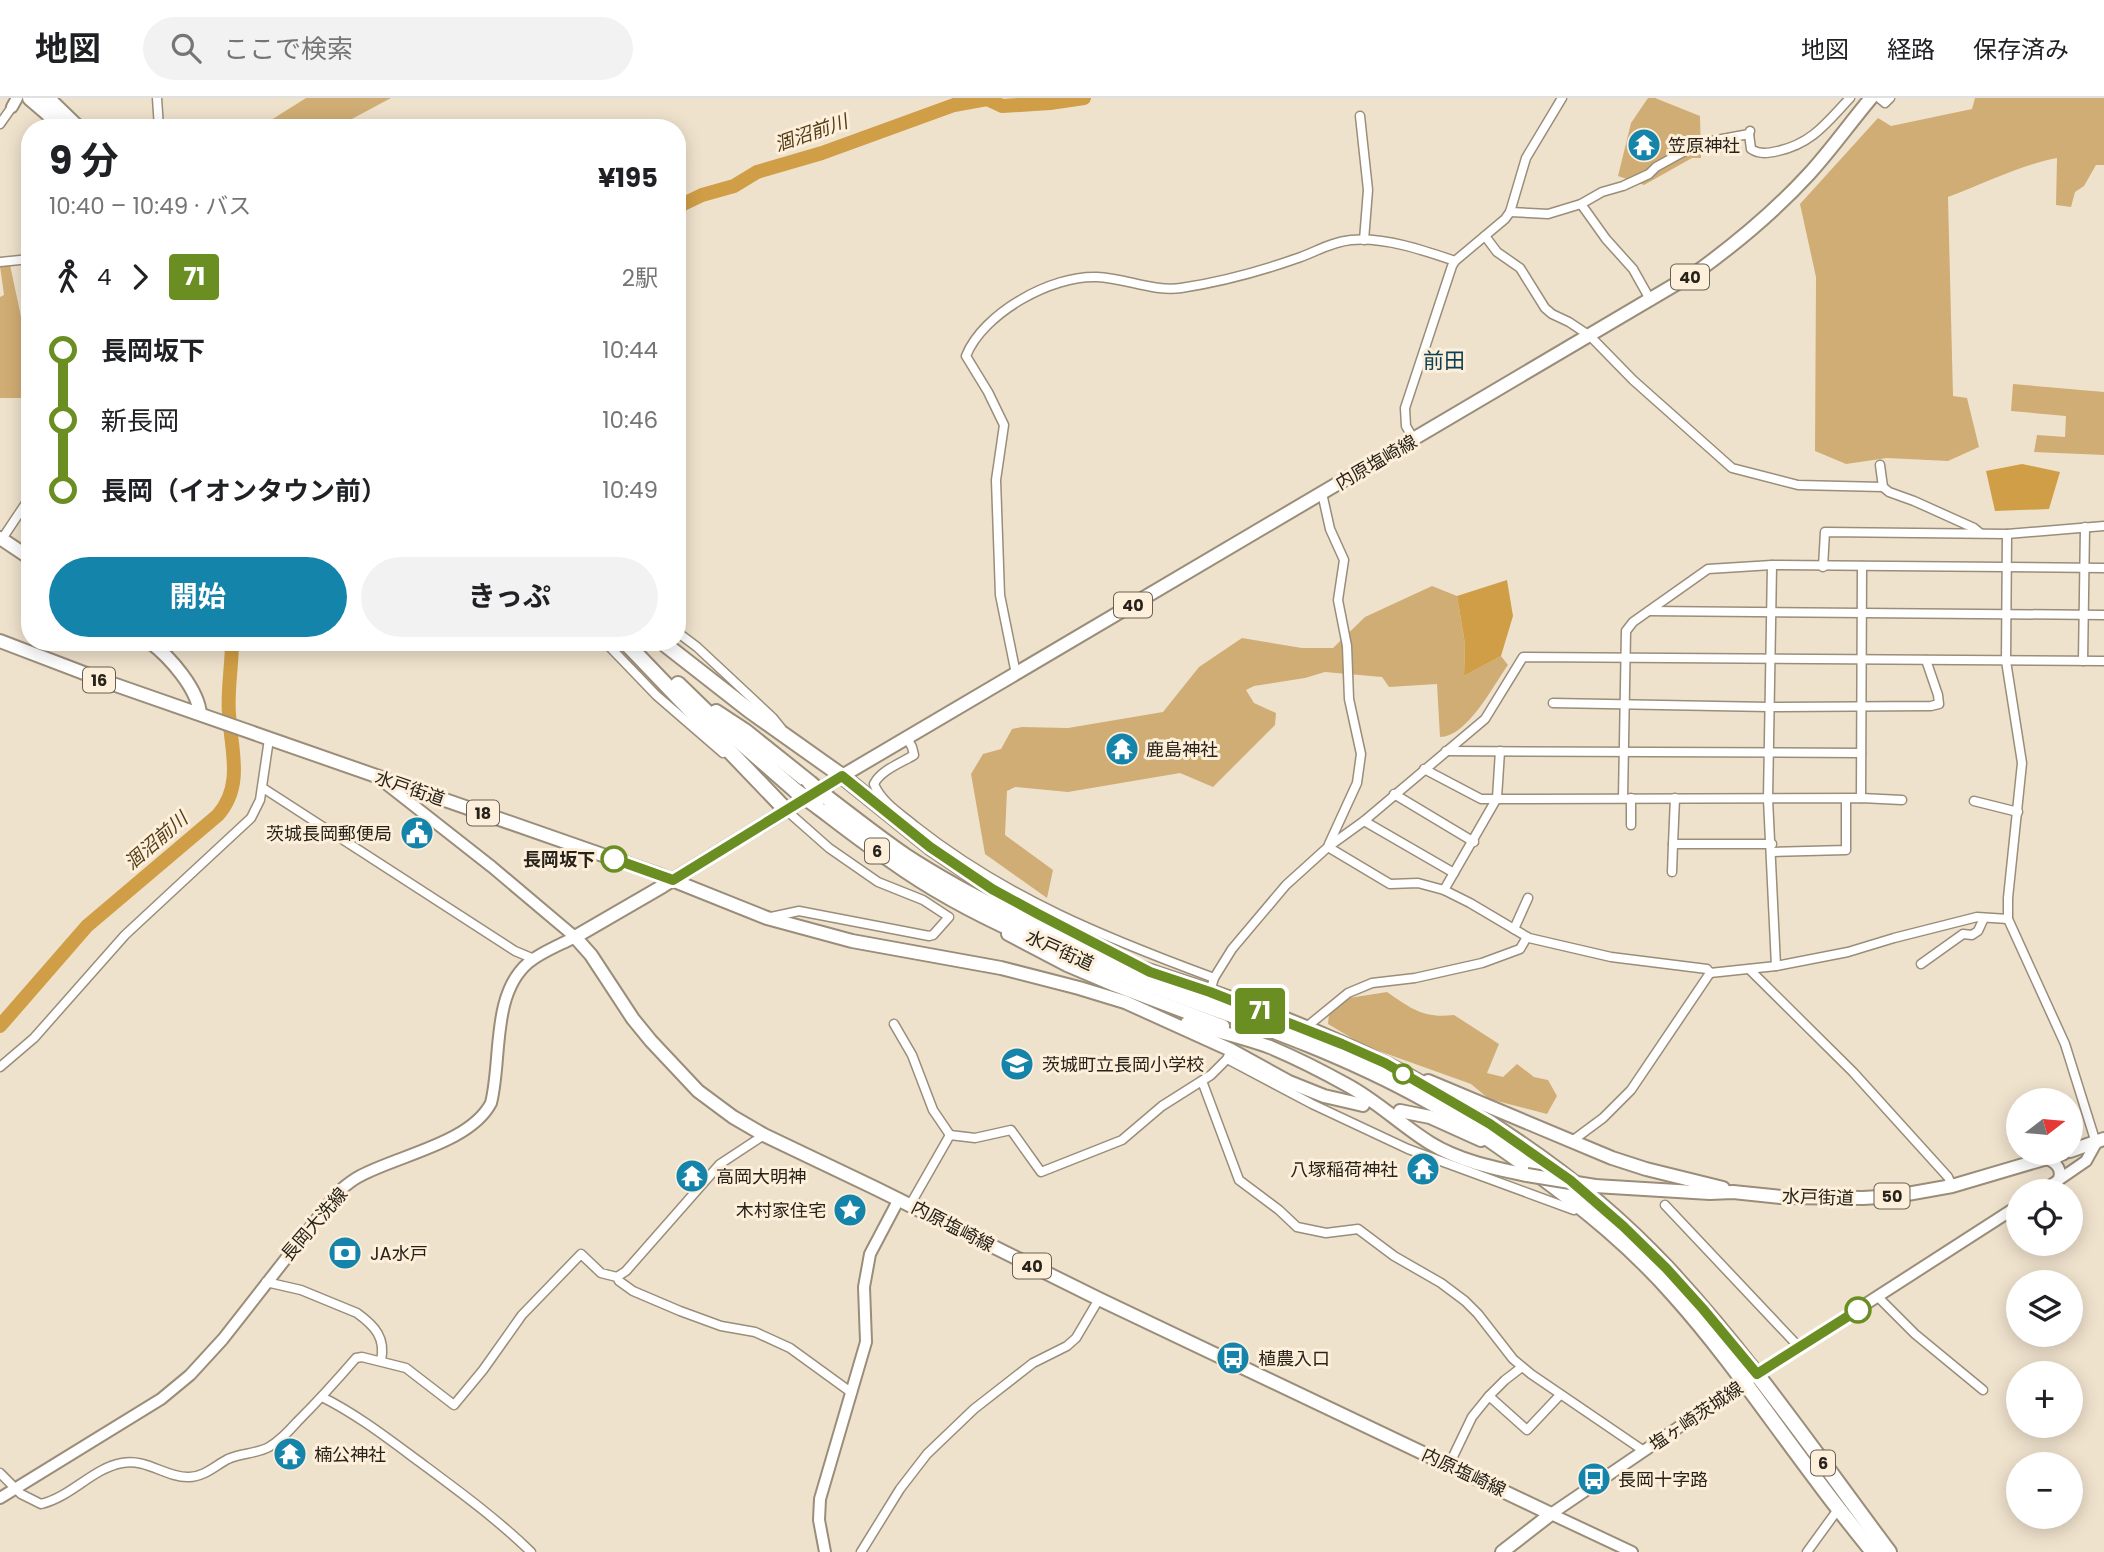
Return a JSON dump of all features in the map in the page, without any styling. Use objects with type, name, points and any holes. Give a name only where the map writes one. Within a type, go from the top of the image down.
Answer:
[{"type":"highway","points":[[30,98],[54,119]]},
{"type":"highway","points":[[47,98],[69,119]]},
{"type":"highway","points":[[634,651],[786,810]]},
{"type":"highway","name":"6","points":[[642,651],[796,791],[823,803],[952,883],[1049,933],[1150,972],[1212,985],[1304,1029],[1490,1124],[1570,1180],[1666,1268],[1713,1319],[1839,1508],[1873,1552]]},
{"type":"highway","points":[[674,651],[842,776],[930,847],[992,889],[1150,972]]},
{"type":"highway","name":"6","points":[[692,696],[746,731],[810,783],[823,803],[894,863],[939,891]]},
{"type":"highway","name":"水戸街道","points":[[939,891],[1065,953],[1335,1055],[1382,1070]]},
{"type":"highway","name":"6","points":[[1382,1070],[1516,1158],[1581,1206],[1642,1260],[1751,1378],[1889,1552]]},
{"type":"main road","name":"内原塩崎線","points":[[842,776],[1698,271],[1757,225],[1810,173],[1871,98]]},
{"type":"main road","points":[[1,538],[21,552]]},
{"type":"main road","name":"水戸街道","points":[[0,641],[21,649]]},
{"type":"main road","name":"水戸街道","points":[[26,651],[254,734],[673,880],[767,918],[852,941],[1048,979],[1147,1011]]},
{"type":"main road","points":[[161,651],[174,662],[206,716]]},
{"type":"main road","points":[[375,775],[492,867],[575,937]]},
{"type":"main road","name":"40","points":[[575,937],[842,776]]},
{"type":"main road","points":[[410,805],[412,796],[418,790]]},
{"type":"main road","points":[[939,891],[1002,931],[1067,965],[1246,1034],[1318,1069],[1351,1087],[1445,1151],[1489,1167],[1595,1185],[1710,1193],[1733,1192]]},
{"type":"main road","name":"内原塩崎線","points":[[575,937],[591,955],[634,1019],[671,1064],[716,1105],[764,1135],[1551,1514]]},
{"type":"main road","name":"長岡大洗線","points":[[0,1498],[175,1389],[207,1358],[338,1192],[361,1175],[467,1130],[485,1114],[494,1093],[496,1054],[507,998],[520,972],[534,959],[575,937]]},
{"type":"main road","points":[[1147,1011],[1267,1046]]},
{"type":"main road","points":[[1147,1011],[1229,1055],[1289,1082],[1324,1097],[1363,1105]]},
{"type":"main road","points":[[1382,1070],[1471,1098],[1646,1169],[1733,1192]]},
{"type":"main road","points":[[1400,1111],[1445,1122],[1516,1158]]},
{"type":"main road","points":[[2083,1147],[2100,1141]]},
{"type":"main road","points":[[2061,1179],[2086,1161],[2100,1141]]},
{"type":"main road","name":"水戸街道","points":[[1733,1192],[1781,1197],[1896,1196],[1952,1186],[2022,1166]]},
{"type":"main road","points":[[825,1552],[819,1520],[820,1499],[866,1342],[864,1287],[870,1254],[905,1202]]},
{"type":"main road","name":"塩ヶ崎茨城線","points":[[1551,1514],[1751,1378],[2006,1214]]},
{"type":"main road","points":[[1503,1552],[1551,1514],[1632,1552]]},
{"type":"street","points":[[158,98],[159,119]]},
{"type":"street","points":[[1414,440],[1406,426],[1405,408],[1455,261],[1510,212],[1526,158],[1562,98]]},
{"type":"street","points":[[1510,212],[1548,214],[1581,204],[1602,192],[1648,174],[1694,146],[1706,142],[1750,133],[1751,149],[1755,152],[1769,153],[1793,147],[1818,133],[1850,98]]},
{"type":"street","points":[[1879,98],[1885,103],[1890,98]]},
{"type":"street","points":[[0,124],[15,102]]},
{"type":"street","points":[[1360,116],[1368,190],[1364,240]]},
{"type":"street","points":[[1581,204],[1606,239],[1633,269],[1651,301]]},
{"type":"street","points":[[1485,236],[1497,252],[1520,268],[1545,308],[1590,336],[1633,380],[1732,468],[1798,485],[1883,487],[1980,533]]},
{"type":"street","points":[[1016,674],[1000,595],[996,501],[1004,425],[966,356],[979,333],[1026,298],[1069,278],[1097,277],[1168,289],[1182,288],[1230,279],[1272,267],[1330,244],[1350,240],[1384,242],[1455,261]]},
{"type":"street","points":[[0,262],[21,260]]},
{"type":"street","points":[[1880,465],[1883,487]]},
{"type":"street","points":[[1322,493],[1331,529],[1344,560],[1338,600],[1347,646],[1349,699],[1361,754],[1357,783],[1328,847]]},
{"type":"street","points":[[1,538],[21,510]]},
{"type":"street","points":[[1823,567],[1825,532],[2007,534],[2104,526]]},
{"type":"street","points":[[2083,661],[2085,527]]},
{"type":"street","points":[[2007,534],[2006,660],[2022,762],[2008,919],[2065,1044],[2100,1141]]},
{"type":"street","points":[[1631,825],[1624,751],[1626,631],[1633,622],[1708,569],[1772,565],[2104,568]]},
{"type":"street","points":[[1772,565],[1768,799],[1776,966]]},
{"type":"street","points":[[1861,798],[1862,566]]},
{"type":"street","points":[[1649,611],[2104,615]]},
{"type":"street","points":[[686,638],[773,718],[792,741]]},
{"type":"street","points":[[614,651],[656,695],[722,752],[739,759]]},
{"type":"street","points":[[907,738],[914,755],[877,778],[874,784],[881,796],[928,836],[988,877],[1056,914],[1212,985],[1232,949],[1286,885],[1328,847],[1364,821],[1485,719],[1523,657],[2104,661]]},
{"type":"street","points":[[1553,703],[1769,707],[1931,706],[1939,704],[1926,660]]},
{"type":"street","points":[[0,1067],[34,1038],[125,935],[251,818],[263,788],[269,739]]},
{"type":"street","points":[[1446,751],[1861,753]]},
{"type":"street","points":[[1444,890],[1497,798],[1500,751]]},
{"type":"street","points":[[1424,769],[1481,799],[1675,797],[1902,800]]},
{"type":"street","points":[[263,788],[515,951],[534,959]]},
{"type":"street","points":[[1394,794],[1474,842]]},
{"type":"street","points":[[1672,872],[1675,797]]},
{"type":"street","points":[[1672,844],[1846,850],[1846,799]]},
{"type":"street","points":[[1974,801],[2018,812]]},
{"type":"street","points":[[767,918],[799,911],[929,936],[949,917],[923,900],[878,883],[829,848],[786,810]]},
{"type":"street","points":[[1364,821],[1454,873]]},
{"type":"street","points":[[1328,847],[1390,884],[1418,883],[1444,890],[1527,937],[1611,957],[1707,969],[1710,973]]},
{"type":"street","points":[[1514,929],[1528,898]]},
{"type":"street","points":[[1710,973],[1776,966],[1848,952],[1977,918],[2008,919]]},
{"type":"street","points":[[1921,964],[1963,934],[1972,935],[1984,918]]},
{"type":"street","points":[[1304,1029],[1348,993],[1372,984],[1415,978],[1482,963],[1520,949],[1527,937]]},
{"type":"street","points":[[1749,969],[1853,1072],[1948,1177],[1952,1186]]},
{"type":"street","points":[[1572,1141],[1603,1118],[1632,1090],[1710,973]]},
{"type":"street","points":[[894,1024],[912,1055],[933,1110],[950,1135],[975,1138],[1011,1130],[1041,1172],[1122,1140],[1162,1106],[1202,1082],[1218,1069],[1229,1055],[1312,1104],[1408,1149],[1574,1210],[1581,1206]]},
{"type":"street","points":[[1202,1082],[1239,1180],[1297,1227],[1326,1233],[1358,1229],[1394,1256],[1441,1283],[1465,1300],[1522,1367],[1644,1451]]},
{"type":"street","points":[[0,1473],[15,1489],[41,1504],[49,1503],[73,1490],[109,1467],[125,1462],[146,1464],[184,1477],[201,1475],[234,1456],[270,1446],[281,1439],[356,1358],[362,1357],[406,1368],[454,1405],[522,1315],[581,1254],[601,1273],[617,1276],[626,1271],[720,1164],[764,1135]]},
{"type":"street","points":[[905,1202],[950,1135]]},
{"type":"street","points":[[1665,1205],[1799,1347]]},
{"type":"street","points":[[617,1276],[619,1281],[633,1291],[680,1311],[722,1326],[755,1332],[790,1348],[852,1393]]},
{"type":"street","points":[[266,1282],[301,1290],[357,1313],[382,1340],[384,1347],[381,1361]]},
{"type":"street","points":[[1878,1297],[1915,1334],[1983,1390]]},
{"type":"street","points":[[861,1552],[900,1489],[927,1454],[974,1409],[1033,1363],[1067,1346],[1076,1338],[1100,1299]]},
{"type":"street","points":[[1449,1465],[1472,1417],[1505,1380],[1522,1367]]},
{"type":"street","points":[[1489,1396],[1527,1430],[1560,1395]]},
{"type":"street","points":[[322,1397],[385,1436],[465,1495],[531,1552]]},
{"type":"street","points":[[1807,1552],[1839,1508]]},
{"type":"shaded area","points":[[306,98],[391,98],[352,119],[273,119]]},
{"type":"shaded area","points":[[1648,98],[1655,98],[1700,116],[1701,158],[1692,158],[1644,185],[1618,176],[1631,123]]},
{"type":"shaded area","points":[[1975,98],[2104,98],[2104,165],[2096,165],[2084,186],[2075,192],[2071,207],[2056,205],[2057,158],[2016,170],[1948,197],[1953,396],[1967,398],[1979,447],[1948,461],[1887,458],[1846,464],[1815,451],[1816,277],[1800,204],[1878,118],[1891,126],[1972,109]]},
{"type":"shaded area","points":[[10,265],[21,317],[21,398],[0,398],[0,297],[4,295],[0,266]]},
{"type":"shaded area","points":[[2013,384],[2104,392],[2104,455],[2034,452],[2037,435],[2065,437],[2066,416],[2011,411]]},
{"type":"shaded area","points":[[2022,464],[2060,472],[2049,509],[1995,511],[1986,471]]},
{"type":"shaded area","points":[[1507,580],[1513,616],[1501,656],[1464,676],[1465,644],[1457,596]]},
{"type":"shaded area","points":[[1432,586],[1457,596],[1465,644],[1464,676],[1501,656],[1508,665],[1469,720],[1450,735],[1440,737],[1437,684],[1389,687],[1382,677],[1325,672],[1254,686],[1246,690],[1254,703],[1276,713],[1275,725],[1213,787],[1180,773],[1068,792],[1015,787],[1007,791],[1005,835],[1053,870],[1047,898],[985,854],[971,774],[983,754],[1001,749],[1012,729],[1068,728],[1163,712],[1199,667],[1242,638],[1302,648],[1333,648],[1365,617]]},
{"type":"shaded area","points":[[1387,992],[1426,1014],[1454,1015],[1499,1044],[1487,1073],[1503,1077],[1517,1064],[1534,1077],[1548,1080],[1557,1096],[1547,1114],[1489,1099],[1471,1084],[1365,1046],[1328,1024],[1329,1014],[1349,998]]},
{"type":"waterway","name":"涸沼前川","points":[[686,203],[734,186],[757,172],[822,153],[954,105],[987,99],[1002,106],[1084,98]]},
{"type":"waterway","name":"涸沼前川","points":[[0,1026],[87,926],[218,815],[226,804],[231,792],[234,767],[229,705],[232,651]]},
{"type":"bus line","name":"71","points":[[614,859],[673,880],[842,776],[930,847],[992,889],[1038,914],[1150,972],[1210,992],[1385,1063],[1490,1124],[1570,1180],[1623,1226],[1666,1268],[1722,1330],[1757,1374],[1858,1310]]},
{"type":"place","name":"笠原神社","points":[[1644,145]]},
{"type":"place","name":"鹿島神社","points":[[1122,749]]},
{"type":"place","name":"茨城長岡郵便局","points":[[417,833]]},
{"type":"place","name":"長岡坂下","points":[[614,859]]},
{"type":"place","name":"茨城町立長岡小学校","points":[[1017,1064]]},
{"type":"place","name":"八塚稲荷神社","points":[[1423,1169]]},
{"type":"place","name":"高岡大明神","points":[[692,1176]]},
{"type":"place","name":"木村家住宅","points":[[850,1210]]},
{"type":"place","name":"JA水戸","points":[[345,1253]]},
{"type":"place","name":"植農入口","points":[[1233,1358]]},
{"type":"place","name":"楠公神社","points":[[290,1454]]},
{"type":"place","name":"長岡十字路","points":[[1594,1479]]},
{"type":"district","name":"前田","points":[[1444,360]]}]
